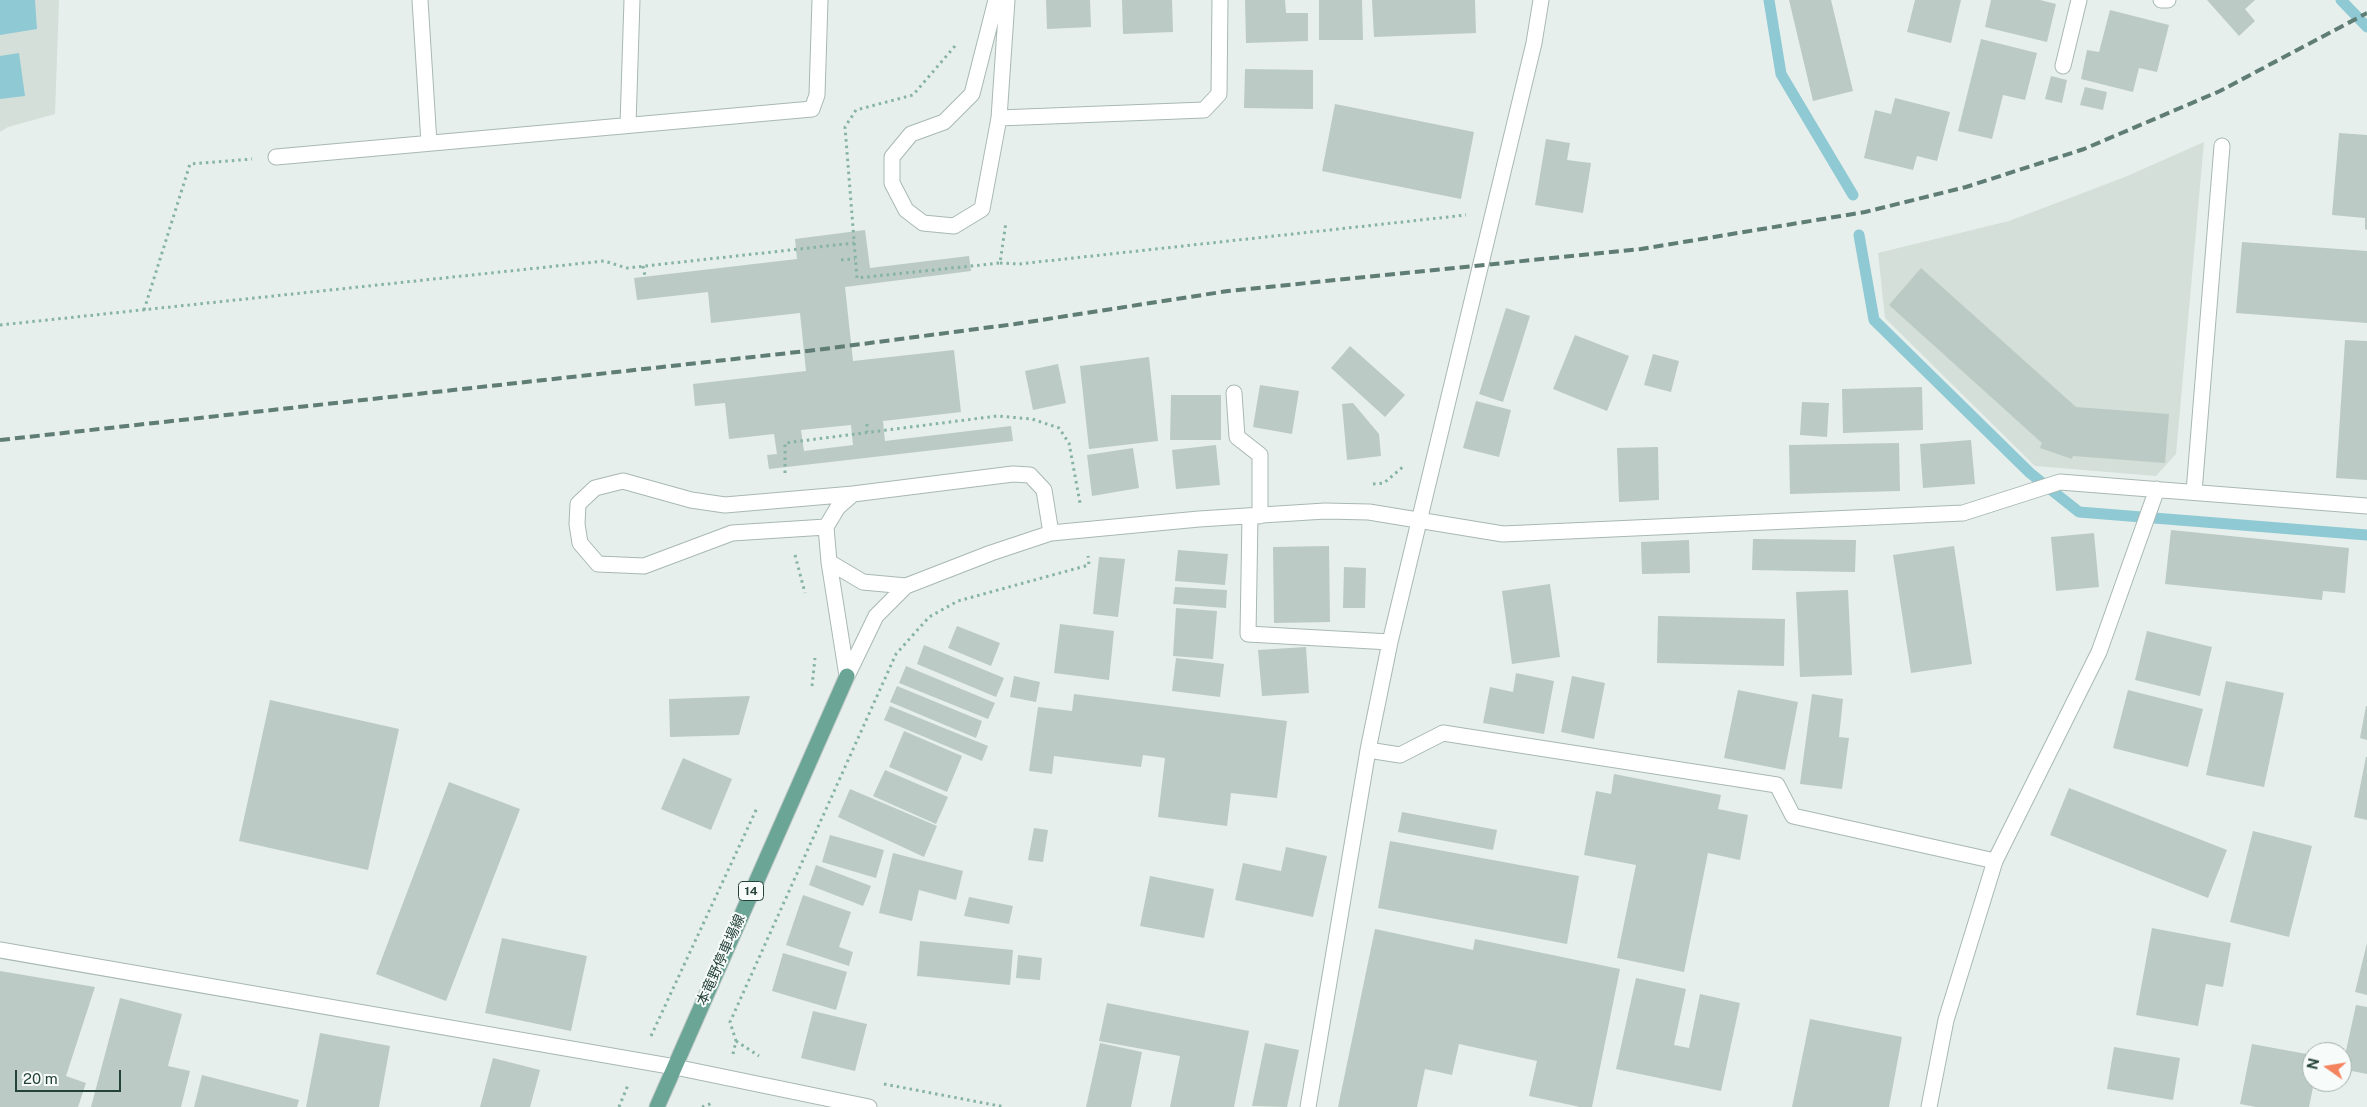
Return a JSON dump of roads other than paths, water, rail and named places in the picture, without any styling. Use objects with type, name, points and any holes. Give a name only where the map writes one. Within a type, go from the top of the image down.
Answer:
[{"type":"main road","name":"本竜野停車場線","points":[[657,1107],[847,676]]},
{"type":"street","points":[[420,0],[429,143]]},
{"type":"street","points":[[628,125],[632,0]]},
{"type":"street","points":[[276,157],[812,109],[818,95],[820,0]]},
{"type":"street","points":[[996,0],[972,94],[944,122],[911,134],[892,157],[892,183],[906,210],[923,223],[954,226],[982,209],[999,118],[1007,0]]},
{"type":"street","points":[[999,118],[1204,110],[1219,94],[1220,0]]},
{"type":"street","points":[[1308,1107],[1368,750],[1390,642],[1534,43],[1541,0]]},
{"type":"street","points":[[2063,66],[2079,0]]},
{"type":"street","points":[[2161,0],[2168,0]]},
{"type":"street","points":[[2194,492],[2222,146]]},
{"type":"street","points":[[1234,393],[1237,436],[1260,455],[1248,634],[1390,642]]},
{"type":"street","points":[[826,527],[732,533],[644,566],[598,564],[580,543],[577,524],[578,504],[595,488],[623,481],[691,500],[725,505],[853,494],[1013,474],[1030,475],[1044,490],[1051,533]]},
{"type":"street","points":[[847,676],[876,616],[906,586],[991,553],[1051,533],[1325,511],[1368,512],[1513,534],[1963,513],[2060,482],[2367,506]]},
{"type":"street","points":[[1929,1107],[1946,1020],[1995,861],[2099,652],[2156,489]]},
{"type":"street","points":[[847,676],[829,562],[826,527],[838,507],[853,494]]},
{"type":"street","points":[[829,562],[863,582],[906,586]]},
{"type":"street","points":[[1368,750],[1400,755],[1443,733],[1777,785],[1793,816],[1995,861]]},
{"type":"street","points":[[0,950],[674,1067],[869,1107]]},
{"type":"water","points":[[0,0],[35,0],[37,29],[0,35]]},
{"type":"water","points":[[19,53],[25,96],[0,99],[0,56]]},
{"type":"waterway","points":[[1769,0],[1781,74],[1853,195]]},
{"type":"waterway","points":[[2341,0],[2367,27]]},
{"type":"waterway","points":[[1859,235],[1874,320],[2030,473],[2079,512],[2367,535]]},
{"type":"railway","points":[[0,440],[816,350],[1015,324],[1228,291],[1641,249],[1865,212],[1966,187],[2084,149],[2220,91],[2367,13]]}]
